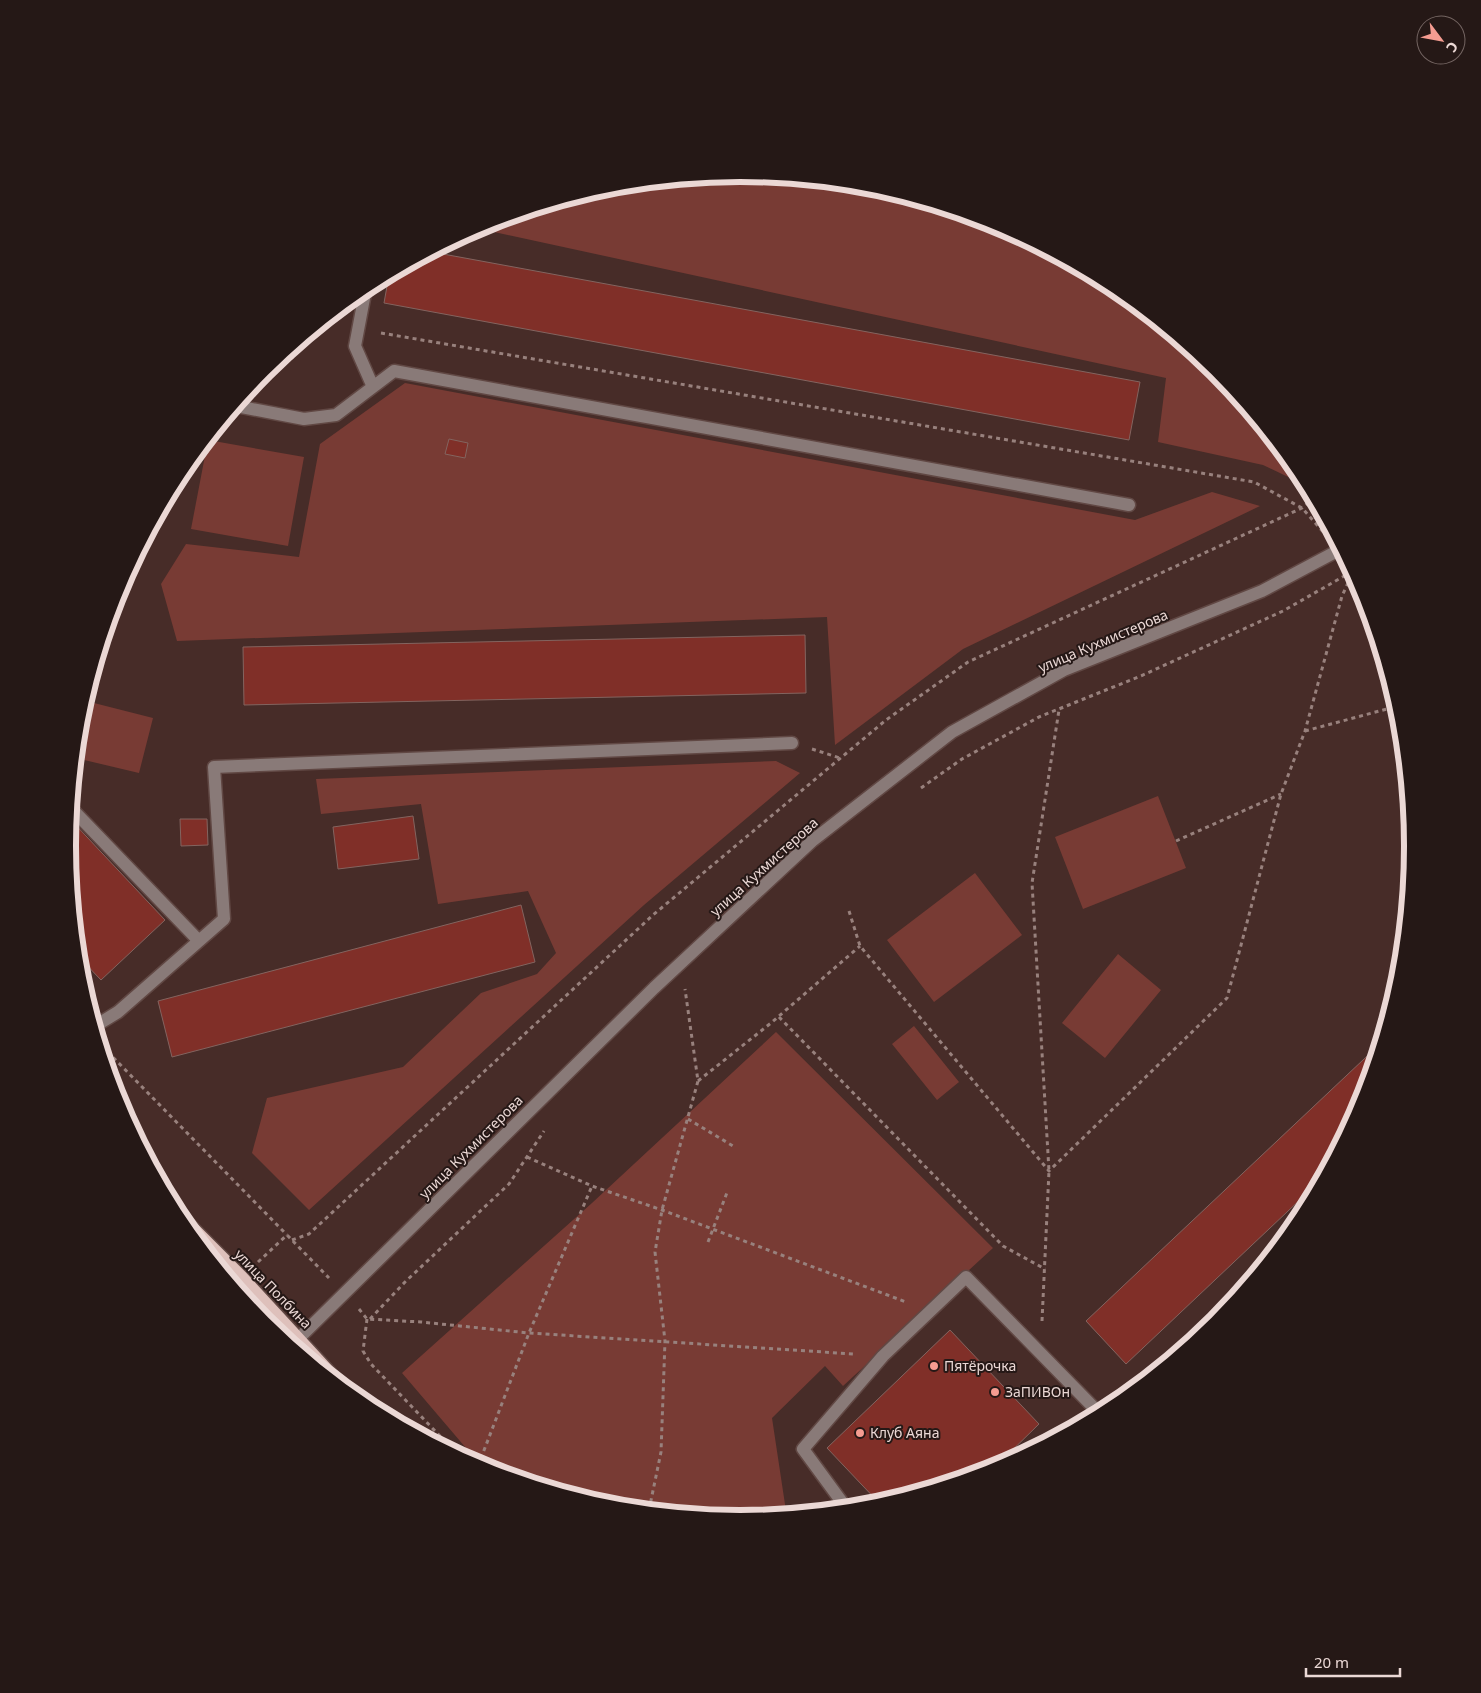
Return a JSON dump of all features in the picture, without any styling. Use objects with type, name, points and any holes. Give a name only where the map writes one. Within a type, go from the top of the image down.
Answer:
[{"type":"main road","name":"улица Полбина","points":[[208,1243],[242,1277],[290,1334]]},
{"type":"street","points":[[364,299],[355,346],[373,387]]},
{"type":"street","points":[[243,407],[304,419],[336,415],[394,371],[1130,505]]},
{"type":"street","name":"улица Кухмистерова","points":[[297,1340],[654,988],[812,841],[952,732],[1064,670],[1262,591],[1336,553]]},
{"type":"street","points":[[100,1023],[118,1012],[224,919],[214,767],[792,743]]},
{"type":"street","points":[[77,815],[199,941]]},
{"type":"street","points":[[842,1503],[803,1449],[882,1356],[966,1277],[1095,1409]]},
{"type":"path","points":[[358,329],[1254,482],[1302,508],[1326,534]]},
{"type":"path","points":[[292,1240],[309,1234],[653,915],[886,720],[968,662],[1302,508],[1309,502]]},
{"type":"path","points":[[914,793],[962,759],[1039,717],[1143,675],[1283,611],[1346,576]]},
{"type":"path","points":[[1050,1171],[1227,998],[1282,794],[1305,731],[1342,596],[1349,581]]},
{"type":"path","points":[[1305,731],[1390,708]]},
{"type":"path","points":[[1040,1353],[1050,1171],[1032,883],[1059,709]]},
{"type":"path","points":[[792,743],[840,758]]},
{"type":"path","points":[[1176,842],[1282,794]]},
{"type":"path","points":[[849,911],[860,946],[1050,1171]]},
{"type":"path","points":[[698,1081],[779,1017],[860,946]]},
{"type":"path","points":[[650,1504],[661,1452],[664,1341],[654,1252],[662,1210],[698,1081],[685,989],[678,995]]},
{"type":"path","points":[[779,1017],[1003,1246],[1045,1269]]},
{"type":"path","points":[[110,1054],[369,1319],[421,1322],[529,1333],[882,1356]]},
{"type":"path","points":[[688,1119],[733,1146]]},
{"type":"path","points":[[444,1441],[371,1364],[363,1352],[369,1319],[405,1282],[510,1184],[546,1127]]},
{"type":"path","points":[[527,1157],[592,1186],[662,1210],[930,1311]]},
{"type":"path","points":[[481,1458],[529,1333],[592,1186]]},
{"type":"path","points":[[708,1242],[728,1190]]},
{"type":"path","points":[[242,1277],[287,1235]]},
{"type":"shaded area","points":[[740,182],[827,188],[870,195],[954,218],[995,233],[1073,271],[1110,294],[1145,320],[1178,347],[1240,409],[1295,480],[1263,465],[1158,442],[1166,378],[491,231],[569,205],[611,195],[654,188]]},
{"type":"shaded area","points":[[405,383],[1135,520],[1212,492],[1260,506],[963,649],[835,745],[827,617],[177,641],[161,584],[186,544],[299,557],[320,444]]},
{"type":"shaded area","points":[[215,441],[304,457],[288,546],[191,529],[205,454]]},
{"type":"shaded area","points":[[94,703],[153,718],[139,773],[82,759]]},
{"type":"shaded area","points":[[776,761],[800,773],[644,905],[309,1210],[252,1153],[267,1098],[403,1067],[481,993],[537,974],[556,953],[528,891],[438,904],[421,804],[321,814],[316,779]]},
{"type":"shaded area","points":[[1158,796],[1186,868],[1083,909],[1055,837]]},
{"type":"shaded area","points":[[975,873],[1022,935],[934,1002],[887,940]]},
{"type":"shaded area","points":[[1118,954],[1161,990],[1105,1058],[1062,1023]]},
{"type":"shaded area","points":[[914,1026],[959,1082],[937,1100],[892,1044]]},
{"type":"shaded area","points":[[776,1032],[993,1248],[843,1386],[825,1366],[772,1418],[786,1509],[740,1511],[654,1505],[611,1498],[569,1488],[527,1475],[470,1453],[402,1373],[592,1203]]},
{"type":"building","points":[[442,254],[1140,382],[1129,440],[384,303],[387,284]]},
{"type":"building","points":[[449,439],[468,443],[465,458],[445,454]]},
{"type":"building","points":[[805,635],[806,693],[244,705],[243,647]]},
{"type":"building","points":[[413,816],[419,859],[338,869],[333,827]]},
{"type":"building","points":[[180,819],[207,819],[208,845],[181,846]]},
{"type":"building","points":[[77,826],[165,920],[101,980],[87,966],[82,933],[78,890]]},
{"type":"building","points":[[521,905],[535,962],[172,1057],[158,1001]]},
{"type":"building","points":[[1371,1052],[1354,1101],[1336,1140],[1308,1193],[1126,1364],[1086,1321]]},
{"type":"building","points":[[950,1330],[1039,1424],[1009,1454],[995,1460],[912,1488],[874,1497],[827,1448]]},
{"type":"place","name":"Пятёрочка","points":[[934,1366]]},
{"type":"place","name":"ЗаПИВОн","points":[[995,1392]]},
{"type":"place","name":"Клуб Аяна","points":[[860,1433]]}]
